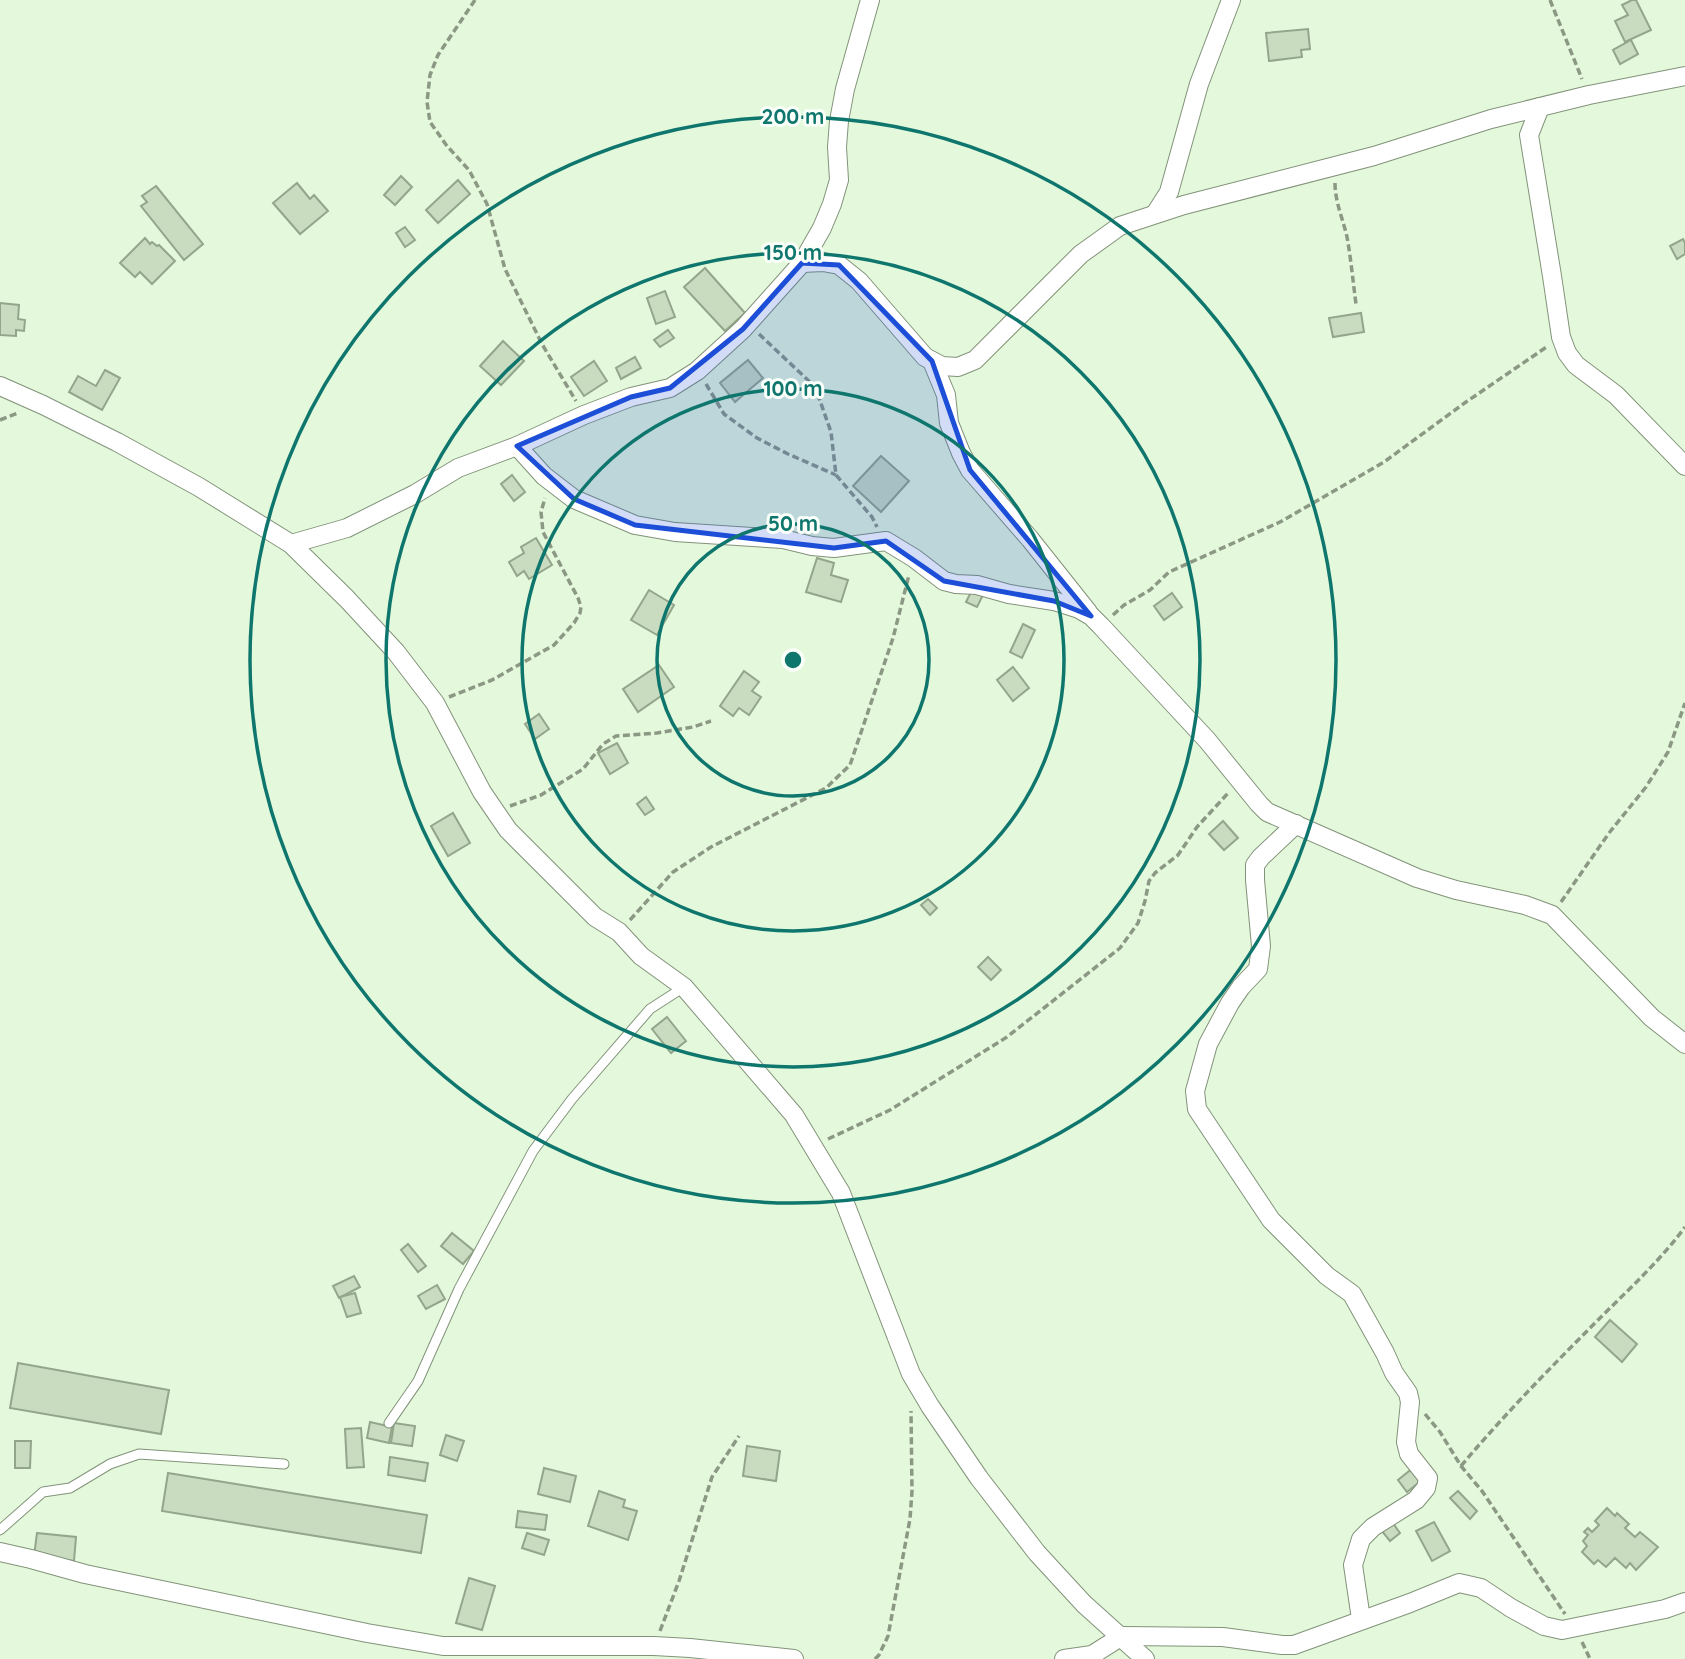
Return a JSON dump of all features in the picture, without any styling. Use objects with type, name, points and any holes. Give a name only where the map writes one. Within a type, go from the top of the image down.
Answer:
[{"type":"street","points":[[291,544],[346,528],[415,494],[457,468],[517,446],[584,415],[631,397],[670,388],[698,371],[743,329],[802,262],[822,228],[839,180],[839,121],[845,89],[870,0]]},
{"type":"street","points":[[1155,214],[1169,192],[1199,84],[1231,0]]},
{"type":"street","points":[[802,262],[839,265],[859,281],[925,357],[942,366],[958,367],[975,360],[1081,254],[1120,226],[1155,214],[1374,156],[1491,119],[1589,95],[1685,76]]},
{"type":"street","points":[[1540,107],[1529,135],[1561,337],[1567,353],[1576,365],[1616,395],[1685,466]]},
{"type":"street","points":[[932,361],[946,395],[949,423],[970,470],[1096,621],[1207,740],[1267,812],[1417,878],[1456,890],[1525,905],[1552,915],[1652,1018],[1685,1044]]},
{"type":"street","points":[[0,386],[117,442],[199,487],[291,544],[380,634],[435,702],[482,792],[508,830],[596,917],[620,932],[641,956],[684,987],[794,1115],[841,1193],[911,1374],[930,1406],[979,1478],[1037,1553],[1084,1604],[1145,1659]]},
{"type":"street","points":[[517,446],[544,475],[574,499],[635,525],[675,532],[783,539],[834,548],[886,541],[944,581],[1054,601],[1079,609],[1096,621]]},
{"type":"street","points":[[1296,824],[1255,865],[1261,946],[1258,969],[1230,1003],[1208,1044],[1195,1091],[1197,1109],[1271,1220],[1328,1276],[1352,1294],[1410,1402],[1406,1442],[1409,1454],[1428,1478],[1426,1488],[1416,1500],[1373,1527],[1361,1539],[1353,1565],[1361,1619]]},
{"type":"street","points":[[0,1552],[85,1574],[367,1633],[443,1646],[654,1646],[794,1659]]},
{"type":"street","points":[[1064,1659],[1092,1655],[1122,1636],[1223,1637],[1294,1645],[1459,1583],[1480,1588],[1544,1626],[1562,1630],[1665,1609],[1685,1602]]},
{"type":"lane","points":[[389,1423],[418,1381],[459,1289],[533,1151],[572,1100],[650,1009],[684,987]]},
{"type":"lane","points":[[0,1530],[43,1492],[69,1488],[110,1464],[139,1454],[284,1464]]},
{"type":"path","points":[[475,0],[438,55],[430,75],[427,102],[430,122],[469,170],[487,204],[505,269],[542,344],[584,415]]},
{"type":"path","points":[[1550,0],[1589,95]]},
{"type":"path","points":[[1335,167],[1335,198],[1348,246],[1356,304]]},
{"type":"path","points":[[743,329],[758,333],[811,383],[831,432],[836,475]]},
{"type":"path","points":[[1096,621],[1150,590],[1169,572],[1280,522],[1384,462],[1561,337]]},
{"type":"path","points":[[698,371],[724,414],[757,438],[836,475],[872,517],[886,541]]},
{"type":"path","points":[[435,702],[492,681],[535,657],[554,645],[580,613],[578,598],[543,532],[541,512],[546,495],[544,475]]},
{"type":"path","points":[[620,932],[673,872],[711,847],[826,788],[850,765],[893,638],[914,558]]},
{"type":"path","points":[[1552,915],[1609,833],[1646,787],[1668,752],[1685,703]]},
{"type":"path","points":[[495,812],[541,795],[583,769],[603,744],[616,736],[657,733],[711,721]]},
{"type":"path","points":[[813,1146],[890,1110],[1007,1037],[1120,948],[1138,923],[1149,881],[1178,855],[1197,827],[1240,781]]},
{"type":"path","points":[[1461,1466],[1493,1428],[1639,1279],[1685,1227]]},
{"type":"path","points":[[875,1659],[888,1636],[910,1519],[911,1374]]},
{"type":"path","points":[[1406,1391],[1440,1432],[1574,1627]]},
{"type":"path","points":[[654,1646],[679,1580],[712,1477],[739,1436]]},
{"type":"highlighted area","points":[[802,263],[839,265],[932,361],[970,470],[1091,616],[1054,601],[944,581],[886,541],[834,548],[635,525],[574,499],[517,446],[631,397],[670,388],[743,329]]},
{"type":"building","points":[[1636,0],[1651,30],[1625,42],[1615,21],[1628,15],[1622,5]]},
{"type":"building","points":[[1308,29],[1310,49],[1301,50],[1302,57],[1269,61],[1266,33]]},
{"type":"building","points":[[1631,40],[1638,54],[1620,64],[1613,50]]},
{"type":"building","points":[[401,176],[412,187],[395,205],[384,195]]},
{"type":"building","points":[[458,180],[470,194],[438,223],[426,210]]},
{"type":"building","points":[[297,183],[310,199],[314,195],[328,211],[300,234],[273,203]]},
{"type":"building","points":[[156,186],[203,244],[184,260],[141,206],[147,202],[142,196]]},
{"type":"building","points":[[405,227],[415,240],[405,247],[396,233]]},
{"type":"building","points":[[145,238],[150,244],[152,242],[159,245],[175,261],[152,284],[140,272],[135,277],[120,263]]},
{"type":"building","points":[[1683,239],[1685,254],[1677,259],[1670,246]]},
{"type":"building","points":[[705,268],[745,313],[725,331],[684,287]]},
{"type":"building","points":[[665,291],[675,317],[656,324],[647,298]]},
{"type":"building","points":[[0,303],[19,305],[18,319],[25,320],[24,331],[16,330],[16,336],[0,335]]},
{"type":"building","points":[[1361,313],[1364,332],[1333,337],[1329,318]]},
{"type":"building","points":[[668,330],[674,338],[660,347],[654,340]]},
{"type":"building","points":[[503,341],[524,361],[501,385],[480,366]]},
{"type":"building","points":[[635,357],[641,368],[621,379],[616,368]]},
{"type":"building","points":[[748,360],[763,378],[735,402],[720,383]]},
{"type":"building","points":[[594,361],[607,381],[584,396],[571,377]]},
{"type":"building","points":[[105,370],[120,378],[102,410],[69,392],[78,376],[96,386]]},
{"type":"building","points":[[881,456],[909,481],[881,512],[853,486]]},
{"type":"building","points":[[512,475],[525,492],[514,501],[501,484]]},
{"type":"building","points":[[536,538],[552,565],[529,579],[524,571],[517,576],[509,562],[524,553],[521,547]]},
{"type":"building","points":[[817,558],[834,563],[831,575],[848,580],[841,602],[806,592]]},
{"type":"building","points":[[649,590],[674,605],[657,635],[631,620]]},
{"type":"building","points":[[972,590],[983,595],[977,607],[966,602]]},
{"type":"building","points":[[1172,593],[1182,607],[1164,620],[1154,606]]},
{"type":"building","points":[[1023,624],[1035,630],[1022,658],[1010,652]]},
{"type":"building","points":[[659,665],[674,687],[638,712],[623,689]]},
{"type":"building","points":[[1013,667],[1029,688],[1013,701],[997,680]]},
{"type":"building","points":[[744,671],[759,682],[752,691],[761,697],[749,715],[739,708],[733,716],[720,706]]},
{"type":"building","points":[[539,714],[549,729],[535,739],[525,724]]},
{"type":"building","points":[[617,743],[628,763],[610,774],[598,753]]},
{"type":"building","points":[[646,797],[654,809],[645,815],[637,804]]},
{"type":"building","points":[[453,813],[470,843],[448,856],[431,826]]},
{"type":"building","points":[[1223,821],[1238,838],[1224,850],[1209,834]]},
{"type":"building","points":[[928,899],[937,908],[930,915],[921,905]]},
{"type":"building","points":[[988,957],[1001,970],[991,980],[978,967]]},
{"type":"building","points":[[667,1017],[686,1041],[671,1053],[652,1029]]},
{"type":"building","points":[[452,1233],[474,1251],[463,1264],[441,1246]]},
{"type":"building","points":[[408,1244],[426,1266],[418,1272],[401,1250]]},
{"type":"building","points":[[354,1276],[360,1287],[339,1298],[333,1286]]},
{"type":"building","points":[[437,1285],[445,1299],[426,1309],[418,1296]]},
{"type":"building","points":[[355,1293],[361,1313],[347,1317],[340,1297]]},
{"type":"building","points":[[1610,1320],[1637,1344],[1622,1362],[1595,1337]]},
{"type":"building","points":[[18,1363],[169,1390],[161,1434],[10,1408]]},
{"type":"building","points":[[370,1422],[392,1427],[389,1443],[367,1438]]},
{"type":"building","points":[[394,1423],[415,1426],[412,1446],[391,1443]]},
{"type":"building","points":[[361,1428],[364,1467],[347,1468],[345,1429]]},
{"type":"building","points":[[446,1435],[464,1441],[457,1461],[440,1455]]},
{"type":"building","points":[[15,1441],[31,1441],[30,1468],[15,1468]]},
{"type":"building","points":[[747,1446],[780,1451],[776,1481],[743,1476]]},
{"type":"building","points":[[390,1457],[428,1463],[425,1481],[388,1475]]},
{"type":"building","points":[[544,1468],[576,1476],[570,1502],[538,1494]]},
{"type":"building","points":[[1413,1468],[1422,1480],[1407,1492],[1398,1480]]},
{"type":"building","points":[[168,1473],[427,1515],[421,1553],[162,1511]]},
{"type":"building","points":[[599,1491],[625,1500],[623,1507],[637,1511],[628,1540],[588,1526]]},
{"type":"building","points":[[1458,1491],[1477,1511],[1470,1519],[1450,1498]]},
{"type":"building","points":[[1607,1508],[1629,1524],[1625,1528],[1635,1537],[1640,1532],[1658,1547],[1636,1570],[1630,1563],[1626,1568],[1615,1558],[1606,1567],[1598,1560],[1594,1564],[1582,1552],[1587,1546],[1583,1541],[1588,1535],[1584,1532],[1588,1528],[1592,1532],[1599,1525],[1595,1521]]},
{"type":"building","points":[[518,1511],[547,1515],[545,1530],[516,1527]]},
{"type":"building","points":[[1392,1522],[1400,1533],[1390,1541],[1381,1530]]},
{"type":"building","points":[[1434,1522],[1450,1551],[1432,1561],[1416,1531]]},
{"type":"building","points":[[37,1533],[76,1537],[74,1561],[34,1556]]},
{"type":"building","points":[[527,1533],[549,1540],[544,1555],[522,1548]]},
{"type":"building","points":[[469,1578],[495,1586],[482,1630],[456,1623]]}]
